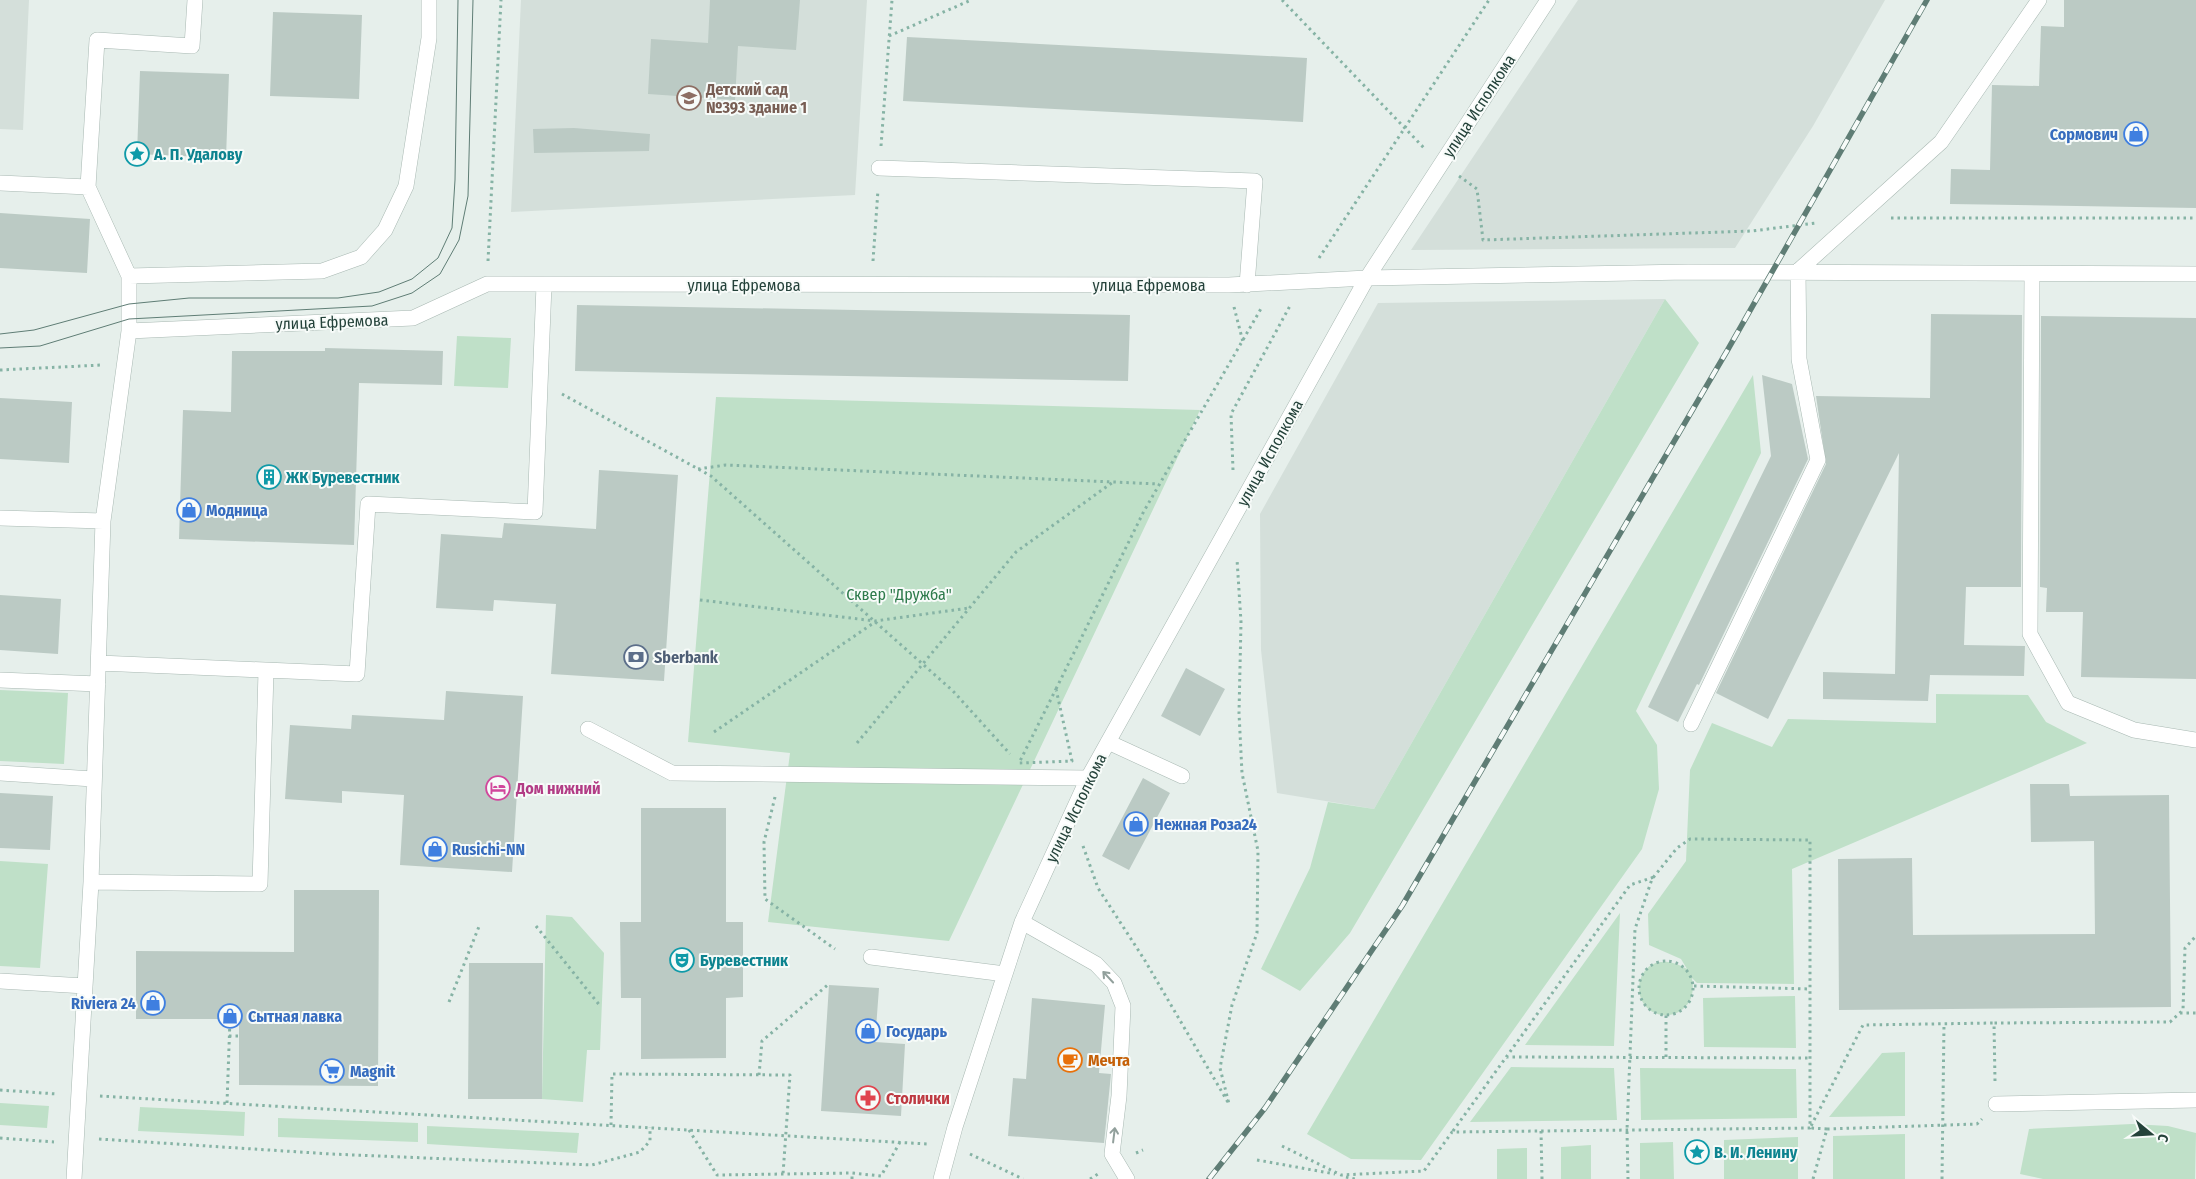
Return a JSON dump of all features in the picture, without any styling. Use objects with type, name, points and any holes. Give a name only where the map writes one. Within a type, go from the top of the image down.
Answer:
[{"type":"street","points":[[74,1179],[91,882],[103,522],[129,331],[129,276],[88,187],[97,40],[192,46],[195,0]]},
{"type":"street","points":[[129,276],[322,271],[361,257],[385,230],[406,186],[429,38],[429,0]]},
{"type":"street","name":"улица Исполкома","points":[[941,1179],[950,1145],[1022,922],[1088,778],[1367,278],[1548,0]]},
{"type":"street","points":[[1691,724],[1818,460],[1799,359],[1798,272],[1941,142],[2039,0]]},
{"type":"street","points":[[880,168],[1255,181],[1247,285]]},
{"type":"street","points":[[0,182],[88,187]]},
{"type":"street","name":"улица Ефремова","points":[[129,331],[413,318],[487,284],[1247,285],[1367,278],[1798,272],[2032,275],[2196,274]]},
{"type":"street","points":[[2032,275],[2030,634],[2068,704],[2134,730],[2196,740]]},
{"type":"street","points":[[99,663],[357,674],[368,504],[535,512],[544,285]]},
{"type":"street","points":[[0,518],[103,522]]},
{"type":"street","points":[[91,882],[260,884],[266,671]]},
{"type":"street","points":[[0,680],[98,684]]},
{"type":"street","points":[[588,729],[672,773],[1088,778]]},
{"type":"street","points":[[1108,742],[1182,776]]},
{"type":"street","points":[[0,773],[93,779]]},
{"type":"street","points":[[1022,922],[1096,964],[1114,983],[1123,1006],[1119,1096],[1112,1154],[1127,1179]]},
{"type":"street","points":[[870,957],[1005,974]]},
{"type":"street","points":[[0,981],[85,986]]},
{"type":"street","points":[[1996,1104],[2196,1100]]},
{"type":"path","points":[[487,284],[502,0]]},
{"type":"path","points":[[871,285],[892,0]]},
{"type":"path","points":[[889,36],[971,0]]},
{"type":"path","points":[[1282,0],[1442,164],[1477,189],[1483,240],[1752,231],[1819,223]]},
{"type":"path","points":[[1233,479],[1231,414],[1303,282],[1489,0]]},
{"type":"path","points":[[1857,218],[2196,218]]},
{"type":"path","points":[[1019,764],[1144,511],[1243,343],[1274,284]]},
{"type":"path","points":[[1229,285],[1243,343]]},
{"type":"path","points":[[0,370],[124,364]]},
{"type":"path","points":[[540,382],[711,476],[953,691],[1031,778]]},
{"type":"path","points":[[698,469],[726,465],[1159,484]]},
{"type":"path","points":[[857,744],[1016,552],[1113,482]]},
{"type":"path","points":[[1069,820],[1076,828],[1098,888],[1144,959],[1229,1104],[1220,1068],[1232,1005],[1257,933],[1258,851],[1242,773],[1239,713],[1241,622],[1237,555]]},
{"type":"path","points":[[700,600],[875,621],[969,608]]},
{"type":"path","points":[[714,732],[875,621]]},
{"type":"path","points":[[1019,764],[1072,761],[1056,689]]},
{"type":"path","points":[[791,774],[775,797],[764,842],[765,899],[835,949]]},
{"type":"path","points":[[1628,1179],[1627,1130],[1635,930],[1654,877],[1677,848],[1690,839],[1810,840],[1810,1128]]},
{"type":"path","points":[[1282,1146],[1341,1176],[1424,1171],[1630,885],[1654,877]]},
{"type":"path","points":[[449,1002],[480,924]]},
{"type":"path","points":[[536,926],[602,1008]]},
{"type":"path","points":[[1810,1128],[1863,1025],[2170,1022],[2183,1010],[2185,948],[2196,936]]},
{"type":"path","points":[[1669,960],[1686,968],[1694,986],[1689,1003],[1675,1014],[1666,1015],[1651,1010],[1644,1004],[1639,989],[1644,971],[1651,965],[1669,960]]},
{"type":"path","points":[[759,1074],[762,1041],[830,983]]},
{"type":"path","points":[[1694,986],[1810,989]]},
{"type":"path","points":[[1633,989],[1639,989]]},
{"type":"path","points":[[2180,1013],[2196,1013]]},
{"type":"path","points":[[1666,1015],[1666,1057]]},
{"type":"path","points":[[227,1103],[230,1019]]},
{"type":"path","points":[[1452,1132],[1827,1128],[1977,1124],[1996,1104],[1994,1023]]},
{"type":"path","points":[[1942,1179],[1944,1024]]},
{"type":"path","points":[[230,1036],[239,1036]]},
{"type":"path","points":[[1506,1057],[1810,1058]]},
{"type":"path","points":[[611,1125],[612,1074],[790,1075],[783,1174]]},
{"type":"path","points":[[0,1090],[786,1134],[950,1145],[1023,1179]]},
{"type":"path","points":[[0,1138],[60,1142],[77,1137],[331,1154],[592,1165],[640,1152],[650,1141],[650,1127]]},
{"type":"path","points":[[1813,1179],[1827,1128]]},
{"type":"path","points":[[689,1129],[717,1175],[852,1173],[881,1176],[900,1142]]},
{"type":"path","points":[[1541,1131],[1542,1179]]},
{"type":"path","points":[[1257,1160],[1355,1179]]},
{"type":"path","points":[[852,1173],[852,1179]]},
{"type":"shaded area","points":[[0,0],[29,0],[23,130],[0,129]]},
{"type":"shaded area","name":"Детский сад №393 здание 1","points":[[521,0],[867,0],[855,195],[511,212]]},
{"type":"shaded area","points":[[1578,0],[1885,0],[1813,126],[1735,248],[1411,250]]},
{"type":"shaded area","points":[[1665,299],[1374,809],[1277,793],[1261,650],[1260,514],[1378,303]]},
{"type":"green space","points":[[1665,299],[1699,343],[1350,933],[1300,991],[1261,969],[1310,868],[1328,802],[1374,809]]},
{"type":"green space","points":[[457,336],[511,338],[508,388],[454,386]]},
{"type":"green space","points":[[1753,375],[1761,453],[1636,711],[1657,745],[1659,789],[1642,849],[1421,1160],[1351,1159],[1307,1134]]},
{"type":"green space","name":"Сквер \"Дружба\"","points":[[716,397],[1200,410],[949,941],[768,922],[790,753],[688,742]]},
{"type":"green space","points":[[0,690],[68,693],[64,764],[0,761]]},
{"type":"green space","points":[[1936,694],[2028,695],[2046,722],[2087,743],[1792,869],[1794,984],[1697,983],[1692,978],[1693,991],[1691,999],[1681,1011],[1662,1015],[1650,1010],[1642,1001],[1639,990],[1641,978],[1647,969],[1656,963],[1670,962],[1687,969],[1681,959],[1649,945],[1648,914],[1686,861],[1690,770],[1712,723],[1772,747],[1788,719],[1936,723]]},
{"type":"green space","points":[[0,861],[48,864],[40,968],[0,966]]},
{"type":"green space","points":[[1620,913],[1614,1046],[1525,1045]]},
{"type":"green space","points":[[546,915],[572,917],[604,953],[600,1050],[587,1050],[583,1102],[542,1099]]},
{"type":"green space","points":[[1795,996],[1796,1048],[1704,1047],[1703,998]]},
{"type":"green space","points":[[1905,1052],[1905,1116],[1829,1117],[1882,1053]]},
{"type":"green space","points":[[1511,1067],[1614,1068],[1617,1120],[1470,1122]]},
{"type":"green space","points":[[1640,1068],[1796,1069],[1797,1118],[1641,1120]]},
{"type":"green space","points":[[0,1103],[49,1106],[47,1128],[0,1125]]},
{"type":"green space","points":[[140,1107],[245,1112],[244,1136],[138,1131]]},
{"type":"green space","points":[[278,1118],[418,1123],[418,1142],[278,1137]]},
{"type":"green space","points":[[2132,1124],[2168,1126],[2196,1133],[2195,1179],[2043,1179],[2020,1174],[2029,1129]]},
{"type":"green space","points":[[427,1126],[579,1133],[577,1153],[427,1144]]},
{"type":"green space","points":[[1905,1134],[1905,1179],[1833,1179],[1833,1136]]},
{"type":"green space","points":[[1798,1137],[1798,1179],[1724,1179],[1724,1140]]},
{"type":"green space","points":[[1673,1142],[1674,1179],[1640,1179],[1640,1143]]},
{"type":"green space","points":[[1591,1145],[1591,1179],[1561,1179],[1561,1147]]},
{"type":"green space","points":[[1527,1148],[1527,1179],[1497,1179],[1497,1149]]},
{"type":"building","points":[[710,0],[800,0],[796,50],[738,46],[735,100],[648,94],[651,39],[708,43]]},
{"type":"building","points":[[2064,0],[2196,0],[2196,208],[1950,204],[1951,169],[1990,170],[1992,85],[2039,86],[2041,26],[2064,27]]},
{"type":"building","points":[[273,12],[362,15],[359,99],[270,96]]},
{"type":"building","points":[[907,37],[1307,58],[1303,122],[903,101]]},
{"type":"building","points":[[140,71],[229,74],[226,158],[137,154]]},
{"type":"building","points":[[574,128],[650,134],[649,151],[534,153],[533,129]]},
{"type":"building","points":[[0,213],[90,219],[87,273],[0,268]]},
{"type":"building","points":[[577,305],[1130,315],[1128,381],[575,371]]},
{"type":"building","points":[[1931,314],[2022,315],[2021,587],[1966,587],[1964,645],[2025,646],[2024,676],[1930,675],[1928,701],[1823,699],[1823,672],[1895,674],[1899,453],[1768,719],[1716,693],[1826,464],[1816,396],[1930,398]]},
{"type":"building","points":[[2041,316],[2196,318],[2196,679],[2081,677],[2083,612],[2046,612],[2047,588],[2040,587]]},
{"type":"building","name":"ЖК Буревестник","points":[[325,348],[443,351],[442,385],[359,383],[354,545],[179,539],[183,410],[231,412],[232,351],[325,351]]},
{"type":"building","points":[[1762,375],[1792,384],[1808,459],[1699,685],[1697,684],[1678,722],[1648,707],[1771,456]]},
{"type":"building","points":[[0,398],[72,402],[69,463],[0,459]]},
{"type":"building","points":[[599,470],[678,475],[664,681],[551,674],[556,604],[494,600],[493,611],[436,608],[441,534],[502,538],[504,523],[596,529]]},
{"type":"building","points":[[0,595],[61,599],[58,654],[0,650]]},
{"type":"building","points":[[1186,668],[1225,689],[1200,736],[1161,716]]},
{"type":"building","points":[[446,691],[523,696],[512,872],[400,865],[404,795],[342,791],[342,803],[285,799],[290,725],[351,729],[352,715],[444,720]]},
{"type":"building","name":"Нежная Роза24","points":[[1143,778],[1170,793],[1129,870],[1102,856]]},
{"type":"building","points":[[2030,784],[2069,784],[2070,796],[2169,795],[2171,1007],[1839,1010],[1838,859],[1912,858],[1913,935],[2095,934],[2094,841],[2031,842]]},
{"type":"building","points":[[0,793],[53,796],[50,850],[0,848]]},
{"type":"building","name":"Буревестник","points":[[641,808],[726,808],[726,922],[743,922],[743,997],[726,998],[726,1058],[641,1059],[641,998],[621,998],[620,922],[641,922]]},
{"type":"building","points":[[294,890],[379,890],[378,1086],[239,1085],[239,1019],[136,1019],[136,951],[294,952]]},
{"type":"building","points":[[469,963],[543,963],[542,1099],[468,1099]]},
{"type":"building","points":[[829,985],[879,988],[875,1042],[905,1044],[901,1116],[821,1111]]},
{"type":"building","points":[[1032,998],[1105,1005],[1099,1073],[1111,1074],[1104,1143],[1008,1136],[1013,1078],[1026,1079]]},
{"type":"tram line","points":[[0,334],[34,330],[129,304],[189,298],[338,298],[379,292],[412,279],[438,258],[452,228],[455,180],[458,0]]},
{"type":"tram line","points":[[0,348],[40,346],[129,319],[372,306],[412,293],[440,274],[459,240],[468,196],[473,0]]},
{"type":"railway","points":[[1209,1179],[1265,1108],[1402,906],[1727,351],[1927,0]]},
{"type":"place","name":"Детский сад №393 здание 1","points":[[689,98]]},
{"type":"place","name":"Сормович","points":[[2136,134]]},
{"type":"place","name":"А. П. Удалову","points":[[137,154]]},
{"type":"place","name":"ЖК Буревестник","points":[[269,477]]},
{"type":"place","name":"Модница","points":[[189,510]]},
{"type":"place","name":"Sberbank","points":[[636,657]]},
{"type":"place","name":"Дом нижний","points":[[498,788]]},
{"type":"place","name":"Нежная Роза24","points":[[1136,824]]},
{"type":"place","name":"Rusichi-NN","points":[[435,849]]},
{"type":"place","name":"Буревестник","points":[[682,960]]},
{"type":"place","name":"Riviera 24","points":[[153,1003]]},
{"type":"place","name":"Сытная лавка","points":[[230,1016]]},
{"type":"place","name":"Государь","points":[[868,1031]]},
{"type":"place","name":"Мечта","points":[[1070,1060]]},
{"type":"place","name":"Magnit","points":[[332,1071]]},
{"type":"place","name":"Столички","points":[[868,1098]]},
{"type":"place","name":"В. И. Ленину","points":[[1697,1152]]}]
